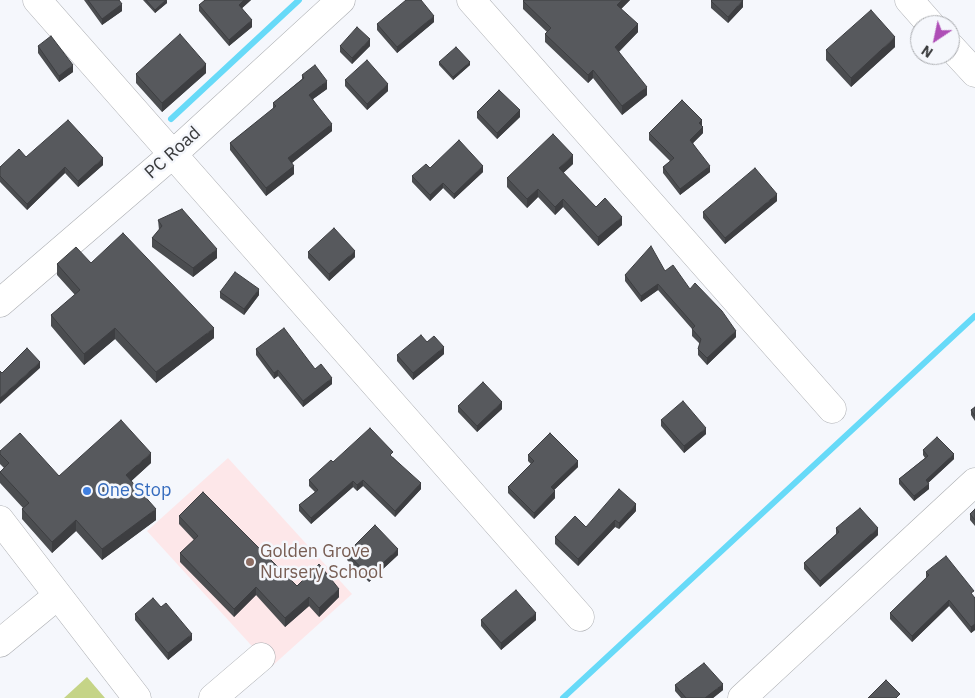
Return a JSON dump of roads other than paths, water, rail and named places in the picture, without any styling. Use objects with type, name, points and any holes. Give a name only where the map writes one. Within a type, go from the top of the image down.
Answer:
[{"type":"street","points":[[37,0],[580,617]]},
{"type":"street","name":"PC Road","points":[[0,302],[172,154],[342,0]]},
{"type":"street","points":[[471,0],[832,409]]},
{"type":"street","points":[[908,0],[922,15]]},
{"type":"street","points":[[960,57],[975,73]]},
{"type":"street","points":[[742,698],[975,482]]},
{"type":"street","points":[[0,520],[136,698]]},
{"type":"street","points":[[0,643],[57,596]]},
{"type":"street","points":[[213,698],[261,657]]},
{"type":"waterway","points":[[171,119],[299,0]]},
{"type":"waterway","points":[[563,698],[975,316]]},
{"type":"place","name":"One Stop","points":[[87,491]]},
{"type":"place","name":"Golden Grove Nursery School","points":[[250,562]]}]
